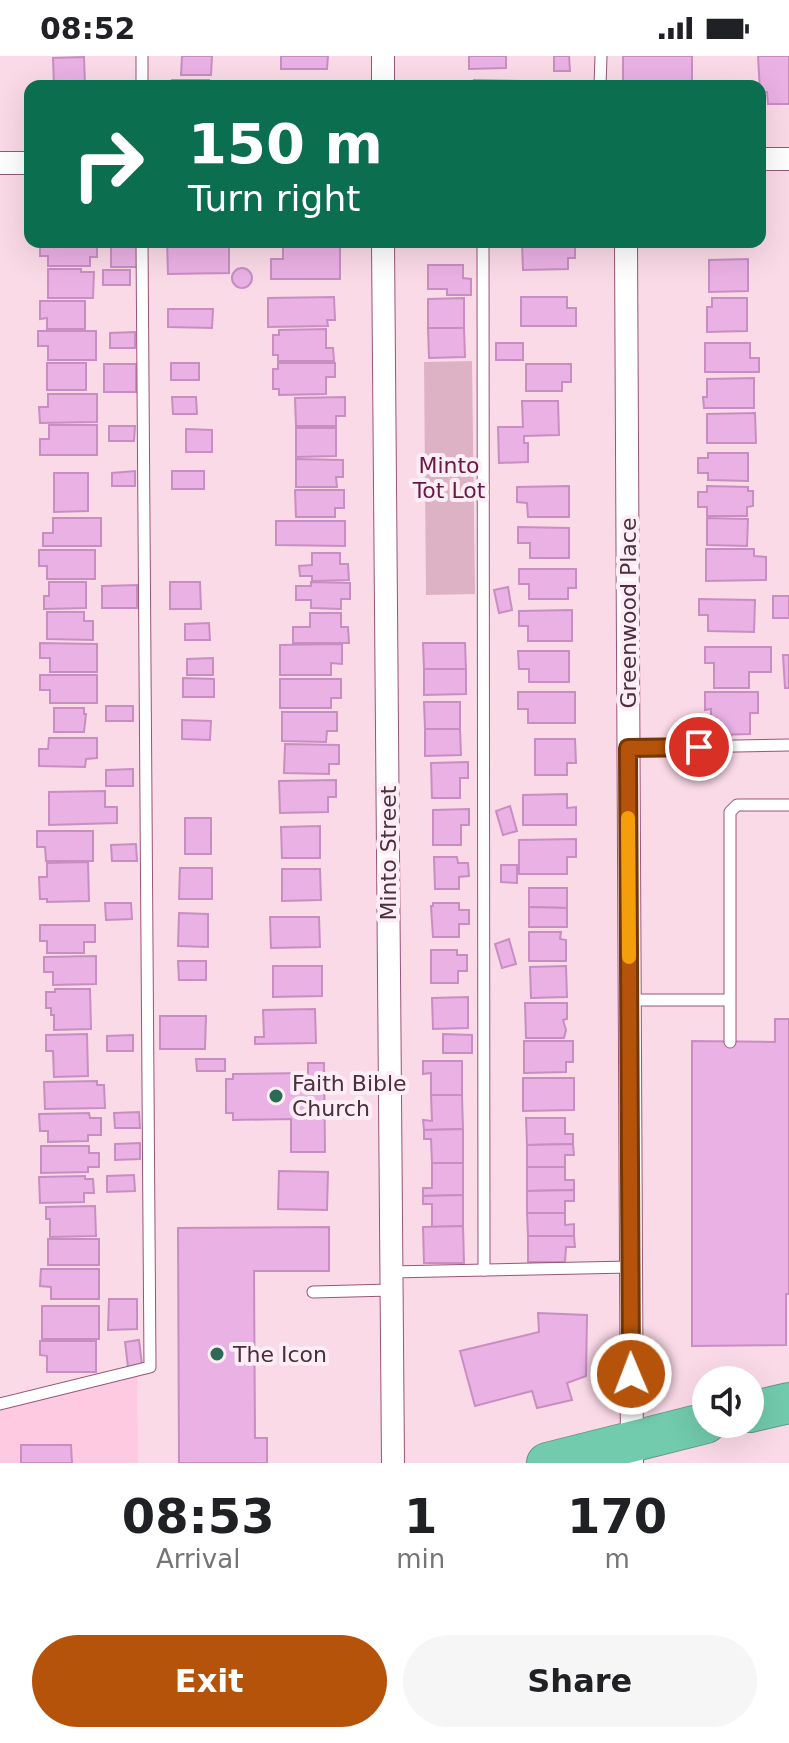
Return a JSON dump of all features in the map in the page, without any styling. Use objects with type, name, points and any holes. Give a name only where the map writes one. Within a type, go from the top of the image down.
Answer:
[{"type":"highway","points":[[764,1409],[789,1403]]},
{"type":"highway","points":[[547,1463],[632,1452],[692,1428]]},
{"type":"street","points":[[383,56],[383,80]]},
{"type":"street","points":[[766,159],[789,159]]},
{"type":"street","points":[[0,163],[24,163]]},
{"type":"street","name":"Minto Street","points":[[383,248],[393,1463]]},
{"type":"street","name":"Greenwood Place","points":[[626,248],[632,1452]]},
{"type":"lane","points":[[142,56],[142,80]]},
{"type":"lane","points":[[600,80],[601,56]]},
{"type":"lane","points":[[0,1404],[150,1367],[142,248]]},
{"type":"lane","points":[[483,248],[484,1270]]},
{"type":"lane","points":[[628,748],[789,745]]},
{"type":"lane","points":[[730,1042],[730,812],[737,805],[789,805]]},
{"type":"lane","points":[[629,1000],[729,1000]]},
{"type":"lane","points":[[313,1292],[484,1270],[630,1267]]},
{"type":"shaded area","points":[[137,1372],[138,1463],[0,1463],[0,1409]]},
{"type":"green space","name":"Minto Tot Lot","points":[[472,361],[475,594],[426,595],[424,362]]},
{"type":"building","points":[[182,56],[212,56],[211,75],[181,75]]},
{"type":"building","points":[[281,56],[328,56],[327,69],[281,69]]},
{"type":"building","points":[[469,56],[506,56],[506,68],[469,69]]},
{"type":"building","points":[[554,56],[569,56],[570,71],[554,71]]},
{"type":"building","points":[[623,56],[692,56],[692,80],[623,80]]},
{"type":"building","points":[[758,56],[789,56],[789,104],[768,104],[766,80],[759,80]]},
{"type":"building","points":[[84,57],[85,80],[54,80],[53,58]]},
{"type":"building","points":[[40,248],[97,248],[97,257],[90,257],[90,266],[48,266],[48,256],[40,256]]},
{"type":"building","points":[[111,248],[137,248],[137,267],[111,267]]},
{"type":"building","points":[[167,248],[229,248],[229,273],[168,274]]},
{"type":"building","points":[[283,248],[340,248],[340,279],[271,279],[271,259],[283,259]]},
{"type":"building","points":[[522,248],[575,248],[575,258],[568,258],[568,269],[523,270]]},
{"type":"building","points":[[748,259],[748,291],[709,292],[709,260]]},
{"type":"building","points":[[428,265],[463,265],[463,278],[471,279],[471,295],[447,295],[447,289],[428,289]]},
{"type":"building","points":[[242,268],[249,271],[252,278],[249,285],[242,288],[235,285],[232,278],[235,271]]},
{"type":"building","points":[[48,269],[94,272],[93,298],[48,298]]},
{"type":"building","points":[[103,270],[130,270],[130,285],[103,285]]},
{"type":"building","points":[[334,297],[335,320],[327,320],[328,326],[268,327],[268,298]]},
{"type":"building","points":[[521,297],[567,297],[567,308],[576,308],[576,326],[521,326]]},
{"type":"building","points":[[464,298],[464,328],[428,328],[428,299]]},
{"type":"building","points":[[712,298],[747,298],[747,331],[707,332],[707,307],[712,307]]},
{"type":"building","points":[[40,301],[85,301],[85,329],[47,329],[47,318],[40,319]]},
{"type":"building","points":[[168,309],[213,309],[212,328],[168,327]]},
{"type":"building","points":[[428,328],[464,328],[465,357],[429,358]]},
{"type":"building","points":[[326,329],[326,348],[333,348],[334,361],[278,361],[278,355],[273,355],[273,335],[279,335],[279,330]]},
{"type":"building","points":[[38,331],[96,331],[96,360],[48,360],[48,346],[38,346]]},
{"type":"building","points":[[135,332],[135,348],[110,348],[110,333]]},
{"type":"building","points":[[496,343],[523,343],[523,360],[496,360]]},
{"type":"building","points":[[705,343],[750,343],[750,358],[759,358],[759,372],[705,372]]},
{"type":"building","points":[[47,363],[86,363],[86,390],[47,390]]},
{"type":"building","points":[[171,363],[199,363],[199,380],[171,380]]},
{"type":"building","points":[[278,363],[335,363],[335,377],[326,377],[326,394],[279,395],[279,389],[273,389],[273,369],[278,369]]},
{"type":"building","points":[[104,364],[136,364],[136,392],[104,392]]},
{"type":"building","points":[[526,364],[571,364],[571,382],[562,382],[562,391],[526,391]]},
{"type":"building","points":[[754,378],[754,408],[704,408],[707,379]]},
{"type":"building","points":[[48,394],[97,394],[97,422],[40,423],[39,407],[48,407]]},
{"type":"building","points":[[172,397],[196,397],[197,414],[173,414]]},
{"type":"building","points":[[345,397],[345,416],[336,416],[336,426],[296,426],[295,398]]},
{"type":"building","points":[[522,401],[558,401],[559,435],[524,436],[524,443],[528,443],[528,462],[499,463],[498,427],[523,427]]},
{"type":"building","points":[[755,413],[756,443],[707,443],[707,414]]},
{"type":"building","points":[[49,425],[97,425],[97,455],[40,455],[40,439],[49,439]]},
{"type":"building","points":[[109,426],[135,426],[134,441],[109,441]]},
{"type":"building","points":[[296,428],[336,428],[336,456],[296,457]]},
{"type":"building","points":[[186,429],[212,430],[212,452],[186,452]]},
{"type":"building","points":[[708,453],[748,453],[748,481],[708,480],[708,473],[698,473],[698,458],[708,458]]},
{"type":"building","points":[[296,459],[343,460],[343,477],[336,477],[337,487],[296,487]]},
{"type":"building","points":[[135,471],[135,486],[112,486],[112,473]]},
{"type":"building","points":[[172,471],[204,471],[204,489],[172,489]]},
{"type":"building","points":[[54,473],[88,473],[88,511],[54,512]]},
{"type":"building","points":[[569,486],[569,517],[528,517],[527,503],[517,502],[517,487]]},
{"type":"building","points":[[707,486],[748,487],[748,491],[753,491],[753,506],[747,507],[747,516],[707,516],[707,507],[698,507],[698,492],[707,492]]},
{"type":"building","points":[[295,490],[344,490],[344,508],[335,508],[335,517],[296,517]]},
{"type":"building","points":[[53,518],[101,518],[101,546],[43,546],[43,533],[53,533]]},
{"type":"building","points":[[707,518],[748,519],[747,546],[707,545]]},
{"type":"building","points":[[276,521],[345,521],[345,546],[276,545]]},
{"type":"building","points":[[518,527],[569,528],[569,558],[530,558],[530,543],[518,543]]},
{"type":"building","points":[[706,549],[754,549],[754,556],[766,557],[766,580],[706,581]]},
{"type":"building","points":[[39,550],[95,550],[95,579],[47,579],[47,566],[39,566]]},
{"type":"building","points":[[312,553],[340,553],[340,564],[348,564],[349,580],[312,581],[312,576],[300,576],[299,566],[312,565]]},
{"type":"building","points":[[519,569],[576,569],[576,588],[568,588],[568,599],[529,599],[529,584],[519,584]]},
{"type":"building","points":[[49,582],[86,582],[86,608],[44,609],[44,596],[49,596]]},
{"type":"building","points":[[170,582],[200,582],[201,609],[170,609]]},
{"type":"building","points":[[311,582],[350,583],[350,599],[341,599],[341,609],[311,608],[311,600],[296,600],[296,586],[311,586]]},
{"type":"building","points":[[137,585],[137,608],[102,608],[102,586]]},
{"type":"building","points":[[508,587],[512,610],[499,613],[494,590]]},
{"type":"building","points":[[773,596],[789,596],[789,618],[773,618]]},
{"type":"building","points":[[699,599],[755,600],[754,632],[708,631],[708,615],[699,615]]},
{"type":"building","points":[[572,610],[572,641],[528,641],[528,626],[519,626],[519,611]]},
{"type":"building","points":[[47,612],[84,612],[84,621],[93,621],[93,640],[47,639]]},
{"type":"building","points":[[310,613],[341,613],[341,627],[348,627],[349,643],[293,643],[293,627],[310,627]]},
{"type":"building","points":[[209,623],[210,640],[185,640],[185,624]]},
{"type":"building","points":[[40,643],[97,644],[97,672],[50,672],[50,658],[40,658]]},
{"type":"building","points":[[423,643],[465,643],[466,669],[424,669]]},
{"type":"building","points":[[342,644],[342,664],[331,663],[331,675],[280,675],[280,645]]},
{"type":"building","points":[[705,647],[771,647],[771,672],[749,672],[749,688],[714,688],[714,663],[705,663]]},
{"type":"building","points":[[518,651],[569,651],[569,682],[529,682],[529,669],[519,669]]},
{"type":"building","points":[[783,655],[789,655],[789,688],[785,688]]},
{"type":"building","points":[[213,658],[213,675],[187,675],[187,659]]},
{"type":"building","points":[[424,669],[466,669],[466,694],[424,695]]},
{"type":"building","points":[[40,675],[97,675],[97,703],[50,703],[50,690],[40,690]]},
{"type":"building","points":[[183,678],[214,679],[214,697],[183,697]]},
{"type":"building","points":[[280,679],[341,679],[341,698],[331,698],[331,708],[280,708]]},
{"type":"building","points":[[518,692],[575,692],[575,723],[528,723],[528,709],[518,709]]},
{"type":"building","points":[[705,692],[758,692],[758,713],[750,713],[750,734],[716,735],[716,718],[711,718],[711,709],[705,710]]},
{"type":"building","points":[[424,702],[460,702],[460,729],[425,729]]},
{"type":"building","points":[[106,706],[133,706],[133,721],[106,721]]},
{"type":"building","points":[[54,708],[84,708],[84,732],[54,732]]},
{"type":"building","points":[[282,712],[337,712],[337,731],[327,731],[326,742],[282,741]]},
{"type":"building","points":[[182,720],[211,721],[210,740],[182,739]]},
{"type":"building","points":[[425,729],[460,729],[461,755],[425,756]]},
{"type":"building","points":[[49,738],[97,738],[97,758],[86,759],[85,767],[39,766],[39,749],[48,749]]},
{"type":"building","points":[[535,739],[575,739],[576,763],[567,763],[567,775],[535,775]]},
{"type":"building","points":[[285,744],[339,745],[339,764],[329,764],[329,774],[284,773]]},
{"type":"building","points":[[468,762],[468,778],[460,778],[460,798],[432,798],[431,763]]},
{"type":"building","points":[[133,769],[133,786],[106,786],[106,770]]},
{"type":"building","points":[[336,780],[336,797],[328,797],[328,812],[280,813],[279,781]]},
{"type":"building","points":[[105,791],[105,807],[117,807],[117,823],[49,825],[49,792]]},
{"type":"building","points":[[567,794],[567,808],[576,807],[576,825],[523,825],[523,795]]},
{"type":"building","points":[[510,806],[517,831],[503,835],[496,811]]},
{"type":"building","points":[[469,809],[469,825],[461,825],[461,845],[433,845],[433,810]]},
{"type":"building","points":[[185,818],[211,818],[211,854],[185,854]]},
{"type":"building","points":[[320,826],[320,858],[282,858],[281,827]]},
{"type":"building","points":[[37,831],[93,831],[93,861],[46,861],[45,847],[37,847]]},
{"type":"building","points":[[576,839],[576,857],[567,857],[567,874],[519,874],[519,840]]},
{"type":"building","points":[[136,844],[137,861],[112,861],[111,845]]},
{"type":"building","points":[[434,857],[457,857],[458,863],[468,863],[469,876],[459,877],[459,889],[435,889]]},
{"type":"building","points":[[88,862],[89,901],[47,902],[47,899],[40,899],[39,877],[47,877],[47,863]]},
{"type":"building","points":[[501,865],[517,865],[517,883],[501,882]]},
{"type":"building","points":[[180,868],[212,868],[212,899],[179,899]]},
{"type":"building","points":[[282,869],[320,869],[321,900],[282,901]]},
{"type":"building","points":[[529,888],[567,888],[567,908],[529,907]]},
{"type":"building","points":[[105,903],[131,903],[132,919],[106,920]]},
{"type":"building","points":[[433,903],[459,903],[459,910],[469,910],[469,924],[459,924],[459,937],[433,937]]},
{"type":"building","points":[[529,907],[567,908],[567,927],[529,927]]},
{"type":"building","points":[[179,913],[208,914],[208,947],[178,946]]},
{"type":"building","points":[[270,917],[319,917],[320,947],[271,948]]},
{"type":"building","points":[[40,925],[95,925],[95,942],[84,942],[84,953],[47,953],[47,941],[40,941]]},
{"type":"building","points":[[529,932],[561,932],[560,939],[566,940],[566,961],[529,961]]},
{"type":"building","points":[[509,939],[516,964],[502,968],[495,944]]},
{"type":"building","points":[[431,950],[457,950],[457,955],[467,955],[467,971],[458,971],[458,983],[431,983]]},
{"type":"building","points":[[96,956],[96,984],[53,985],[53,972],[44,972],[44,957]]},
{"type":"building","points":[[178,961],[206,961],[206,980],[179,980]]},
{"type":"building","points":[[273,966],[322,966],[322,996],[273,997]]},
{"type":"building","points":[[566,966],[567,997],[531,998],[530,967]]},
{"type":"building","points":[[55,989],[90,989],[91,1029],[54,1030],[54,1015],[51,1015],[51,1008],[46,1008],[46,992],[55,992]]},
{"type":"building","points":[[468,997],[468,1028],[433,1029],[432,998]]},
{"type":"building","points":[[525,1003],[567,1003],[567,1019],[563,1020],[566,1030],[564,1038],[526,1038]]},
{"type":"building","points":[[315,1009],[316,1043],[255,1044],[255,1037],[264,1037],[263,1010]]},
{"type":"building","points":[[160,1016],[206,1016],[205,1049],[160,1049]]},
{"type":"building","points":[[775,1019],[789,1019],[789,1294],[786,1294],[786,1345],[692,1346],[692,1041],[775,1042]]},
{"type":"building","points":[[87,1034],[88,1076],[54,1077],[53,1051],[46,1051],[46,1035]]},
{"type":"building","points":[[443,1034],[472,1035],[472,1053],[443,1053]]},
{"type":"building","points":[[133,1035],[133,1051],[107,1051],[107,1036]]},
{"type":"building","points":[[524,1041],[573,1041],[573,1062],[566,1062],[566,1072],[524,1073]]},
{"type":"building","points":[[196,1059],[225,1059],[225,1071],[197,1071]]},
{"type":"building","points":[[423,1061],[462,1061],[462,1095],[431,1095],[431,1073],[423,1074]]},
{"type":"building","name":"Faith Bible Church","points":[[308,1063],[324,1063],[325,1152],[291,1152],[291,1119],[233,1120],[233,1113],[226,1113],[226,1079],[233,1079],[233,1074],[308,1073]]},
{"type":"building","points":[[523,1078],[574,1078],[574,1110],[523,1111]]},
{"type":"building","points":[[97,1081],[97,1085],[104,1085],[105,1108],[45,1109],[44,1082]]},
{"type":"building","points":[[431,1095],[462,1095],[463,1129],[424,1130],[423,1120],[432,1121]]},
{"type":"building","points":[[139,1112],[140,1128],[115,1128],[114,1113]]},
{"type":"building","points":[[89,1113],[90,1118],[101,1118],[101,1135],[88,1135],[88,1141],[48,1142],[48,1131],[40,1131],[39,1114]]},
{"type":"building","points":[[526,1118],[565,1118],[565,1134],[573,1134],[573,1144],[527,1145]]},
{"type":"building","points":[[463,1129],[463,1163],[432,1163],[431,1139],[424,1139],[424,1130]]},
{"type":"building","points":[[140,1143],[140,1159],[115,1160],[115,1144]]},
{"type":"building","points":[[573,1144],[574,1155],[565,1155],[565,1167],[527,1167],[527,1145]]},
{"type":"building","points":[[41,1146],[89,1146],[89,1153],[99,1153],[99,1167],[88,1167],[88,1172],[41,1173]]},
{"type":"building","points":[[432,1163],[463,1163],[463,1195],[423,1196],[423,1188],[432,1188]]},
{"type":"building","points":[[527,1167],[565,1167],[565,1180],[574,1180],[574,1190],[527,1191]]},
{"type":"building","points":[[279,1171],[328,1172],[327,1210],[278,1209]]},
{"type":"building","points":[[134,1175],[135,1191],[107,1192],[107,1176]]},
{"type":"building","points":[[85,1176],[85,1179],[93,1179],[94,1193],[84,1193],[84,1202],[40,1203],[39,1177]]},
{"type":"building","points":[[574,1190],[574,1201],[565,1201],[565,1213],[527,1213],[527,1191]]},
{"type":"building","points":[[463,1195],[463,1226],[432,1227],[432,1204],[423,1204],[423,1196]]},
{"type":"building","points":[[95,1206],[96,1236],[50,1237],[46,1207]]},
{"type":"building","points":[[527,1213],[565,1213],[565,1225],[574,1224],[574,1236],[528,1236]]},
{"type":"building","points":[[463,1226],[464,1263],[424,1263],[423,1227]]},
{"type":"building","name":"The Icon","points":[[329,1227],[329,1271],[254,1271],[255,1438],[267,1438],[267,1463],[179,1463],[178,1228]]},
{"type":"building","points":[[528,1236],[574,1236],[575,1247],[566,1247],[565,1262],[528,1262]]},
{"type":"building","points":[[48,1239],[99,1239],[99,1265],[48,1265]]},
{"type":"building","points":[[41,1269],[99,1269],[99,1299],[51,1299],[51,1287],[40,1286]]},
{"type":"building","points":[[109,1299],[137,1299],[137,1329],[108,1330]]},
{"type":"building","points":[[42,1306],[99,1306],[99,1339],[42,1339]]},
{"type":"building","points":[[538,1313],[587,1315],[586,1376],[567,1383],[572,1400],[537,1408],[532,1391],[475,1406],[460,1351],[539,1332]]},
{"type":"building","points":[[139,1340],[142,1365],[128,1367],[125,1342]]},
{"type":"building","points":[[40,1341],[96,1341],[96,1372],[47,1372],[47,1356],[40,1355]]},
{"type":"building","points":[[21,1445],[71,1445],[72,1463],[21,1463]]},
{"type":"slow traffic","points":[[628,818],[629,957]]},
{"type":"place","name":"Faith Bible Church","points":[[276,1096]]},
{"type":"place","name":"The Icon","points":[[217,1354]]},
{"type":"route","points":[[631,1374],[628,748],[699,747]]}]
